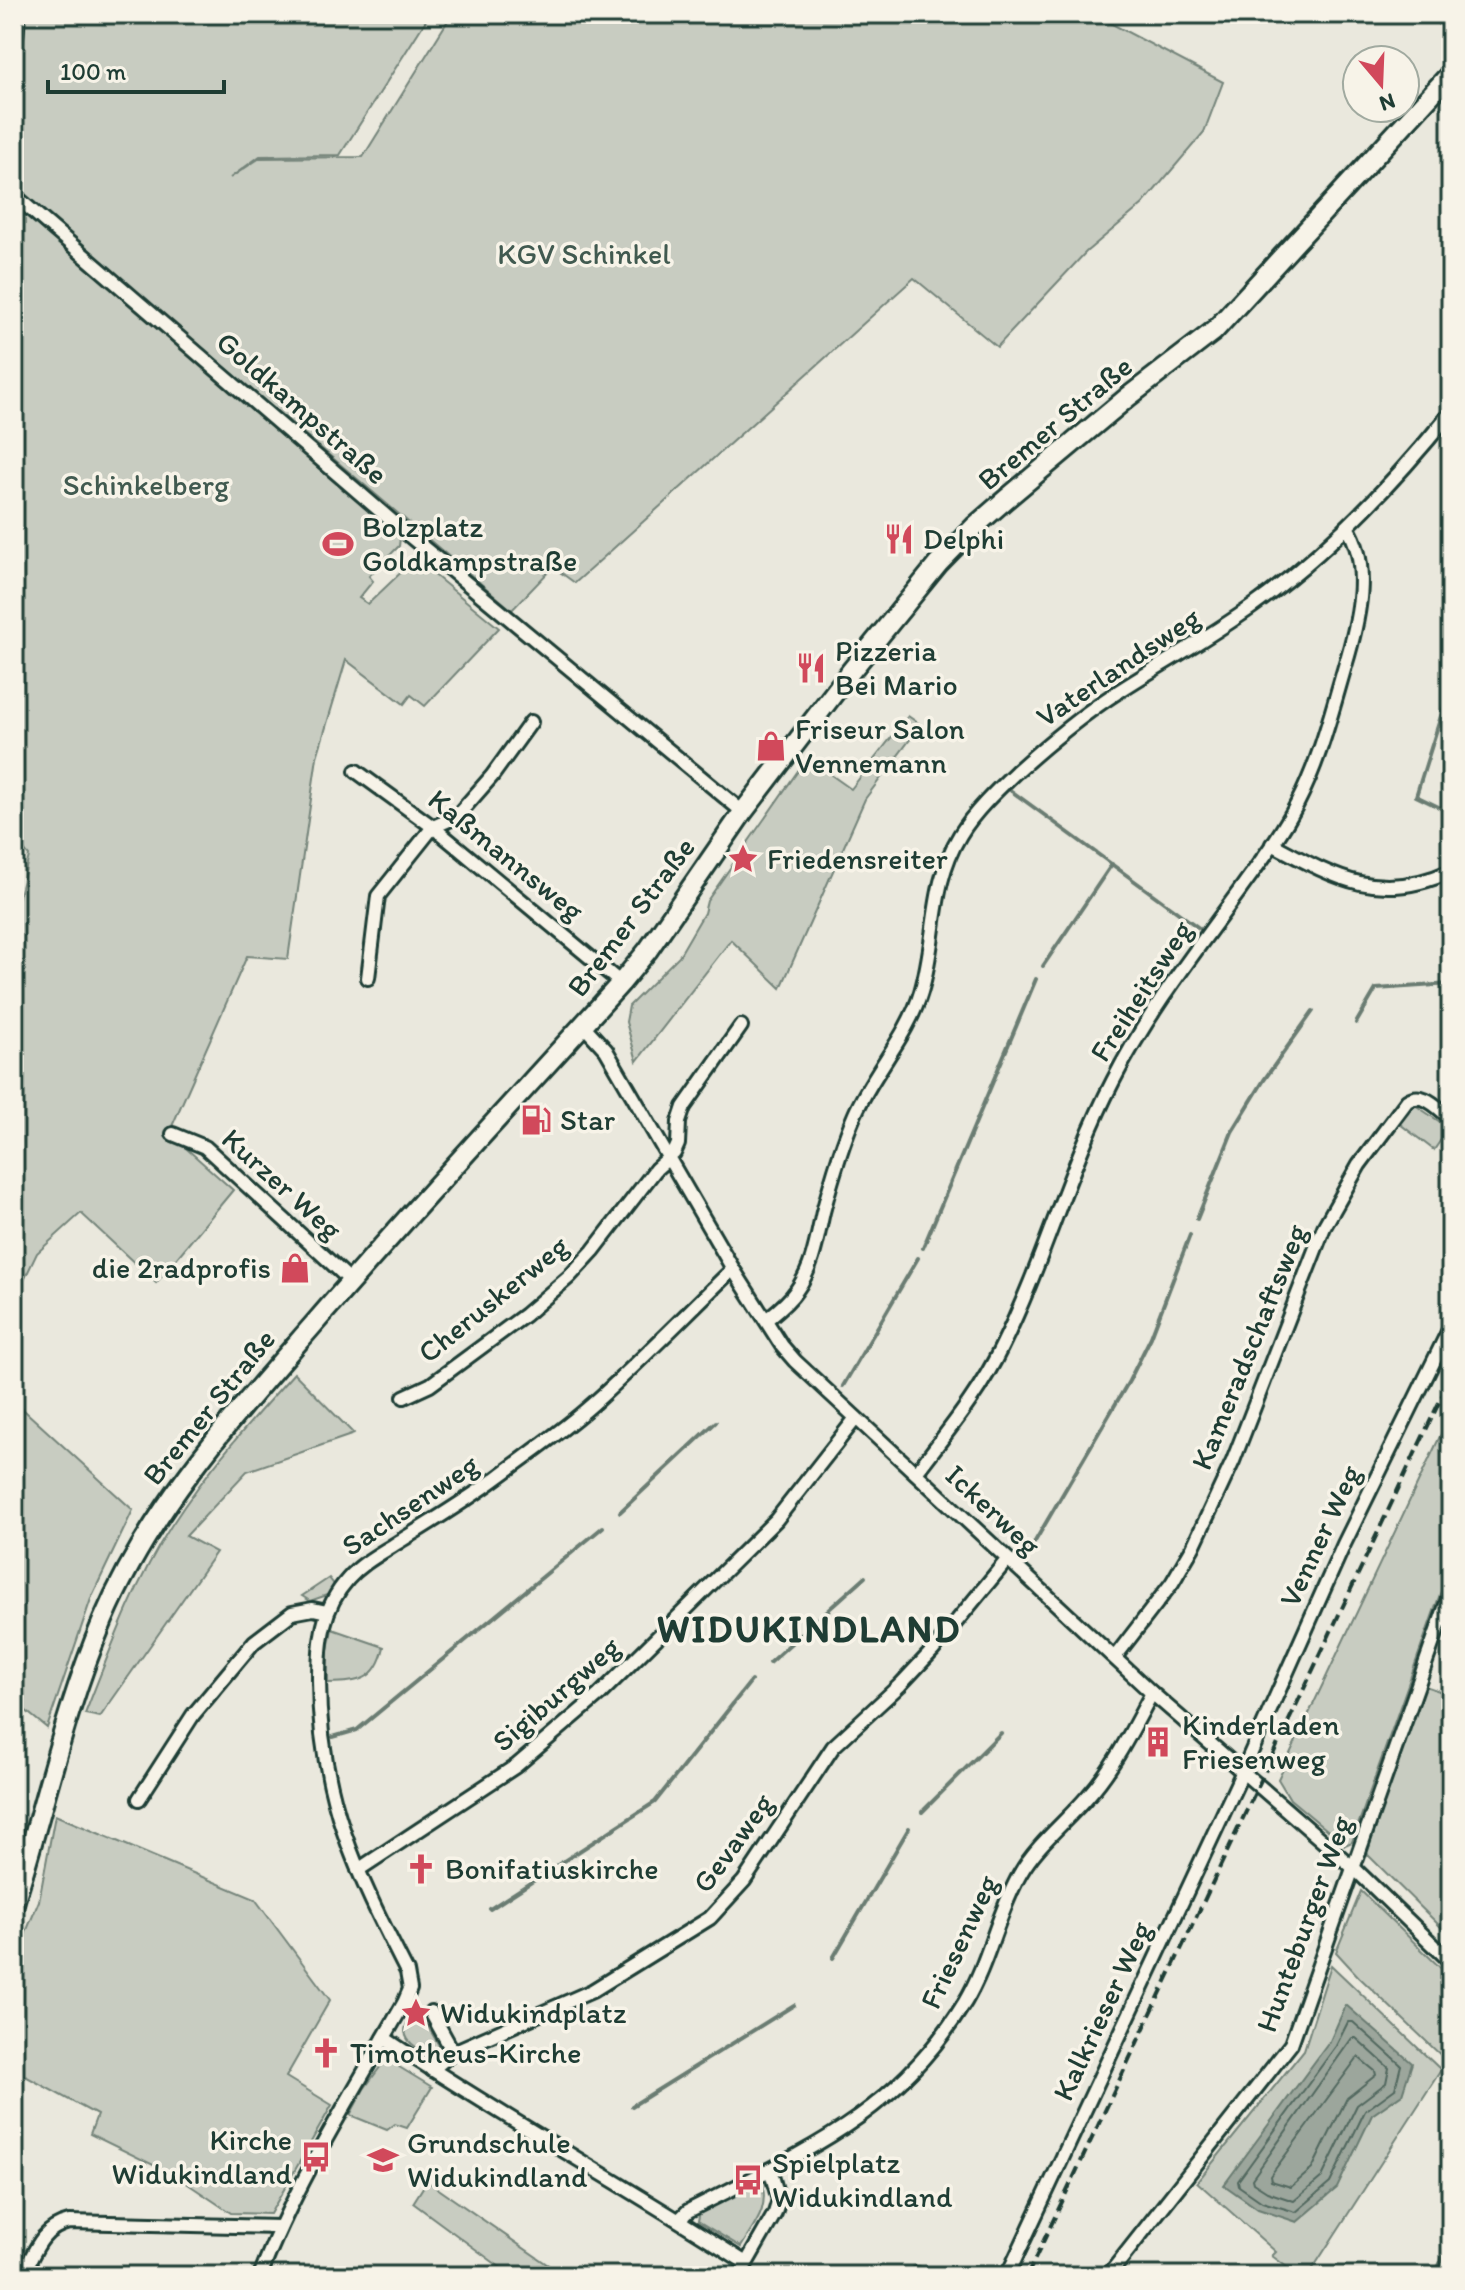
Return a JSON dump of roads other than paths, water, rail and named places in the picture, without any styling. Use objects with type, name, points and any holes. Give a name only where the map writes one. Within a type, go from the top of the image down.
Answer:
[{"type":"main road","name":"Bremer Straße","points":[[14,1903],[64,1727],[103,1619],[159,1514],[213,1441],[351,1281],[621,983],[648,950],[743,812],[938,564],[975,526],[1017,490],[1128,397],[1214,331],[1451,73]]},
{"type":"street","points":[[14,57],[18,17],[15,14]]},
{"type":"street","points":[[1438,14],[1451,23]]},
{"type":"street","name":"Goldkampstraße","points":[[14,195],[400,528],[743,812]]},
{"type":"street","name":"Vaterlandsweg","points":[[766,1320],[783,1307],[807,1273],[841,1149],[856,1111],[920,998],[927,974],[942,872],[950,850],[963,830],[1007,781],[1074,723],[1254,606],[1293,576],[1411,462],[1451,412]]},
{"type":"street","name":"Freiheitsweg","points":[[916,1473],[958,1420],[1000,1350],[1106,1095],[1134,1041],[1177,975],[1272,844],[1296,806],[1311,774],[1357,624],[1360,600],[1357,548],[1347,527]]},
{"type":"street","points":[[368,978],[378,896],[433,827],[456,817],[492,776],[531,722]]},
{"type":"street","name":"Kaßmannsweg","points":[[356,771],[433,827],[621,983]]},
{"type":"street","points":[[1272,844],[1329,876],[1359,884],[1382,887],[1410,884],[1451,871]]},
{"type":"street","name":"Ickerweg","points":[[583,1025],[606,1050],[733,1269],[795,1361],[1152,1693],[1354,1868],[1451,1962]]},
{"type":"street","points":[[668,1159],[678,1144],[679,1122],[684,1107],[741,1026]]},
{"type":"street","name":"Kameradschaftsweg","points":[[1115,1657],[1172,1583],[1212,1508],[1324,1227],[1359,1165],[1407,1101],[1415,1096],[1421,1096],[1451,1116]]},
{"type":"street","name":"Kurzer Weg","points":[[173,1134],[205,1147],[351,1281]]},
{"type":"street","name":"Cheruskerweg","points":[[404,1397],[430,1385],[548,1296],[593,1251],[656,1169],[668,1159]]},
{"type":"street","name":"Sachsenweg","points":[[384,2038],[410,1989],[407,1972],[380,1920],[339,1821],[325,1760],[319,1706],[319,1656],[320,1634],[327,1612],[336,1594],[365,1563],[489,1484],[593,1404],[733,1269]]},
{"type":"street","name":"Venner Weg","points":[[1242,1772],[1344,1544],[1451,1326]]},
{"type":"street","name":"Sigiburgweg","points":[[358,1870],[516,1766],[588,1705],[776,1520],[856,1418]]},
{"type":"street","name":"Gevaweg","points":[[432,2070],[453,2052],[592,1991],[710,1918],[744,1881],[833,1747],[933,1650],[1007,1560]]},
{"type":"street","name":"Hunteburger Weg","points":[[1108,2276],[1291,2044],[1451,1591]]},
{"type":"street","points":[[139,1799],[193,1715],[229,1668],[254,1642],[292,1613],[313,1609],[327,1612]]},
{"type":"street","name":"Friesenweg","points":[[679,2220],[688,2211],[827,2140],[883,2101],[916,2068],[944,2034],[965,2001],[983,1966],[1021,1873],[1035,1852],[1098,1783],[1152,1693]]},
{"type":"street","name":"Kalkrieser Weg","points":[[1009,2272],[1242,1772]]},
{"type":"street","points":[[431,2012],[453,2052]]},
{"type":"street","points":[[260,2276],[279,2227],[384,2038],[474,2098],[746,2263]]},
{"type":"street","points":[[739,2276],[775,2213],[779,2200],[770,2169]]},
{"type":"street","points":[[22,2276],[45,2234],[55,2225],[69,2222],[279,2227]]},
{"type":"water","points":[[1346,2005],[1412,2063],[1402,2094],[1372,2115],[1337,2188],[1297,2222],[1258,2209],[1224,2185],[1330,2041]]},
{"type":"waterway","points":[[1451,684],[1416,796],[1451,813]]},
{"type":"waterway","points":[[1010,790],[1199,928]]},
{"type":"waterway","points":[[1043,966],[1112,864]]},
{"type":"waterway","points":[[923,1248],[1036,979]]},
{"type":"waterway","points":[[1356,1023],[1376,989],[1451,984]]},
{"type":"waterway","points":[[1197,1219],[1232,1132],[1313,1011]]},
{"type":"waterway","points":[[1027,1555],[1129,1381],[1151,1337],[1190,1235]]},
{"type":"waterway","points":[[843,1386],[918,1258]]},
{"type":"waterway","points":[[620,1512],[716,1422]]},
{"type":"waterway","points":[[333,1737],[357,1730],[603,1527]]},
{"type":"waterway","points":[[769,1663],[865,1577]]},
{"type":"waterway","points":[[490,1909],[655,1802],[751,1681]]},
{"type":"waterway","points":[[922,1812],[1001,1733]]},
{"type":"waterway","points":[[833,1958],[909,1828]]},
{"type":"waterway","points":[[632,2106],[794,2005]]},
{"type":"waterway","points":[[1434,2276],[1451,2241]]},
{"type":"railway","points":[[1027,2276],[1451,1377]]},
{"type":"place","name":"Delphi","points":[[899,539]]},
{"type":"place","name":"Bolzplatz Goldkampstraße","points":[[338,544]]},
{"type":"place","name":"Pizzeria Bei Mario","points":[[811,668]]},
{"type":"place","name":"Friseur Salon Vennemann","points":[[771,746]]},
{"type":"place","name":"Friedensreiter","points":[[743,859]]},
{"type":"place","name":"Star","points":[[536,1120]]},
{"type":"place","name":"die 2radprofis","points":[[295,1268]]},
{"type":"place","name":"Kinderladen Friesenweg","points":[[1158,1742]]},
{"type":"place","name":"Bonifatiuskirche","points":[[421,1869]]},
{"type":"place","name":"Widukindplatz","points":[[416,2013]]},
{"type":"place","name":"Timotheus-Kirche","points":[[326,2053]]},
{"type":"place","name":"Kirche Widukindland","points":[[316,2157]]},
{"type":"place","name":"Grundschule Widukindland","points":[[383,2160]]},
{"type":"place","name":"Spielplatz Widukindland","points":[[748,2180]]},
{"type":"district","name":"WIDUKINDLAND","points":[[809,1629]]},
{"type":"park label","name":"KGV Schinkel","points":[[584,254]]},
{"type":"park label","name":"Schinkelberg","points":[[146,485]]}]
